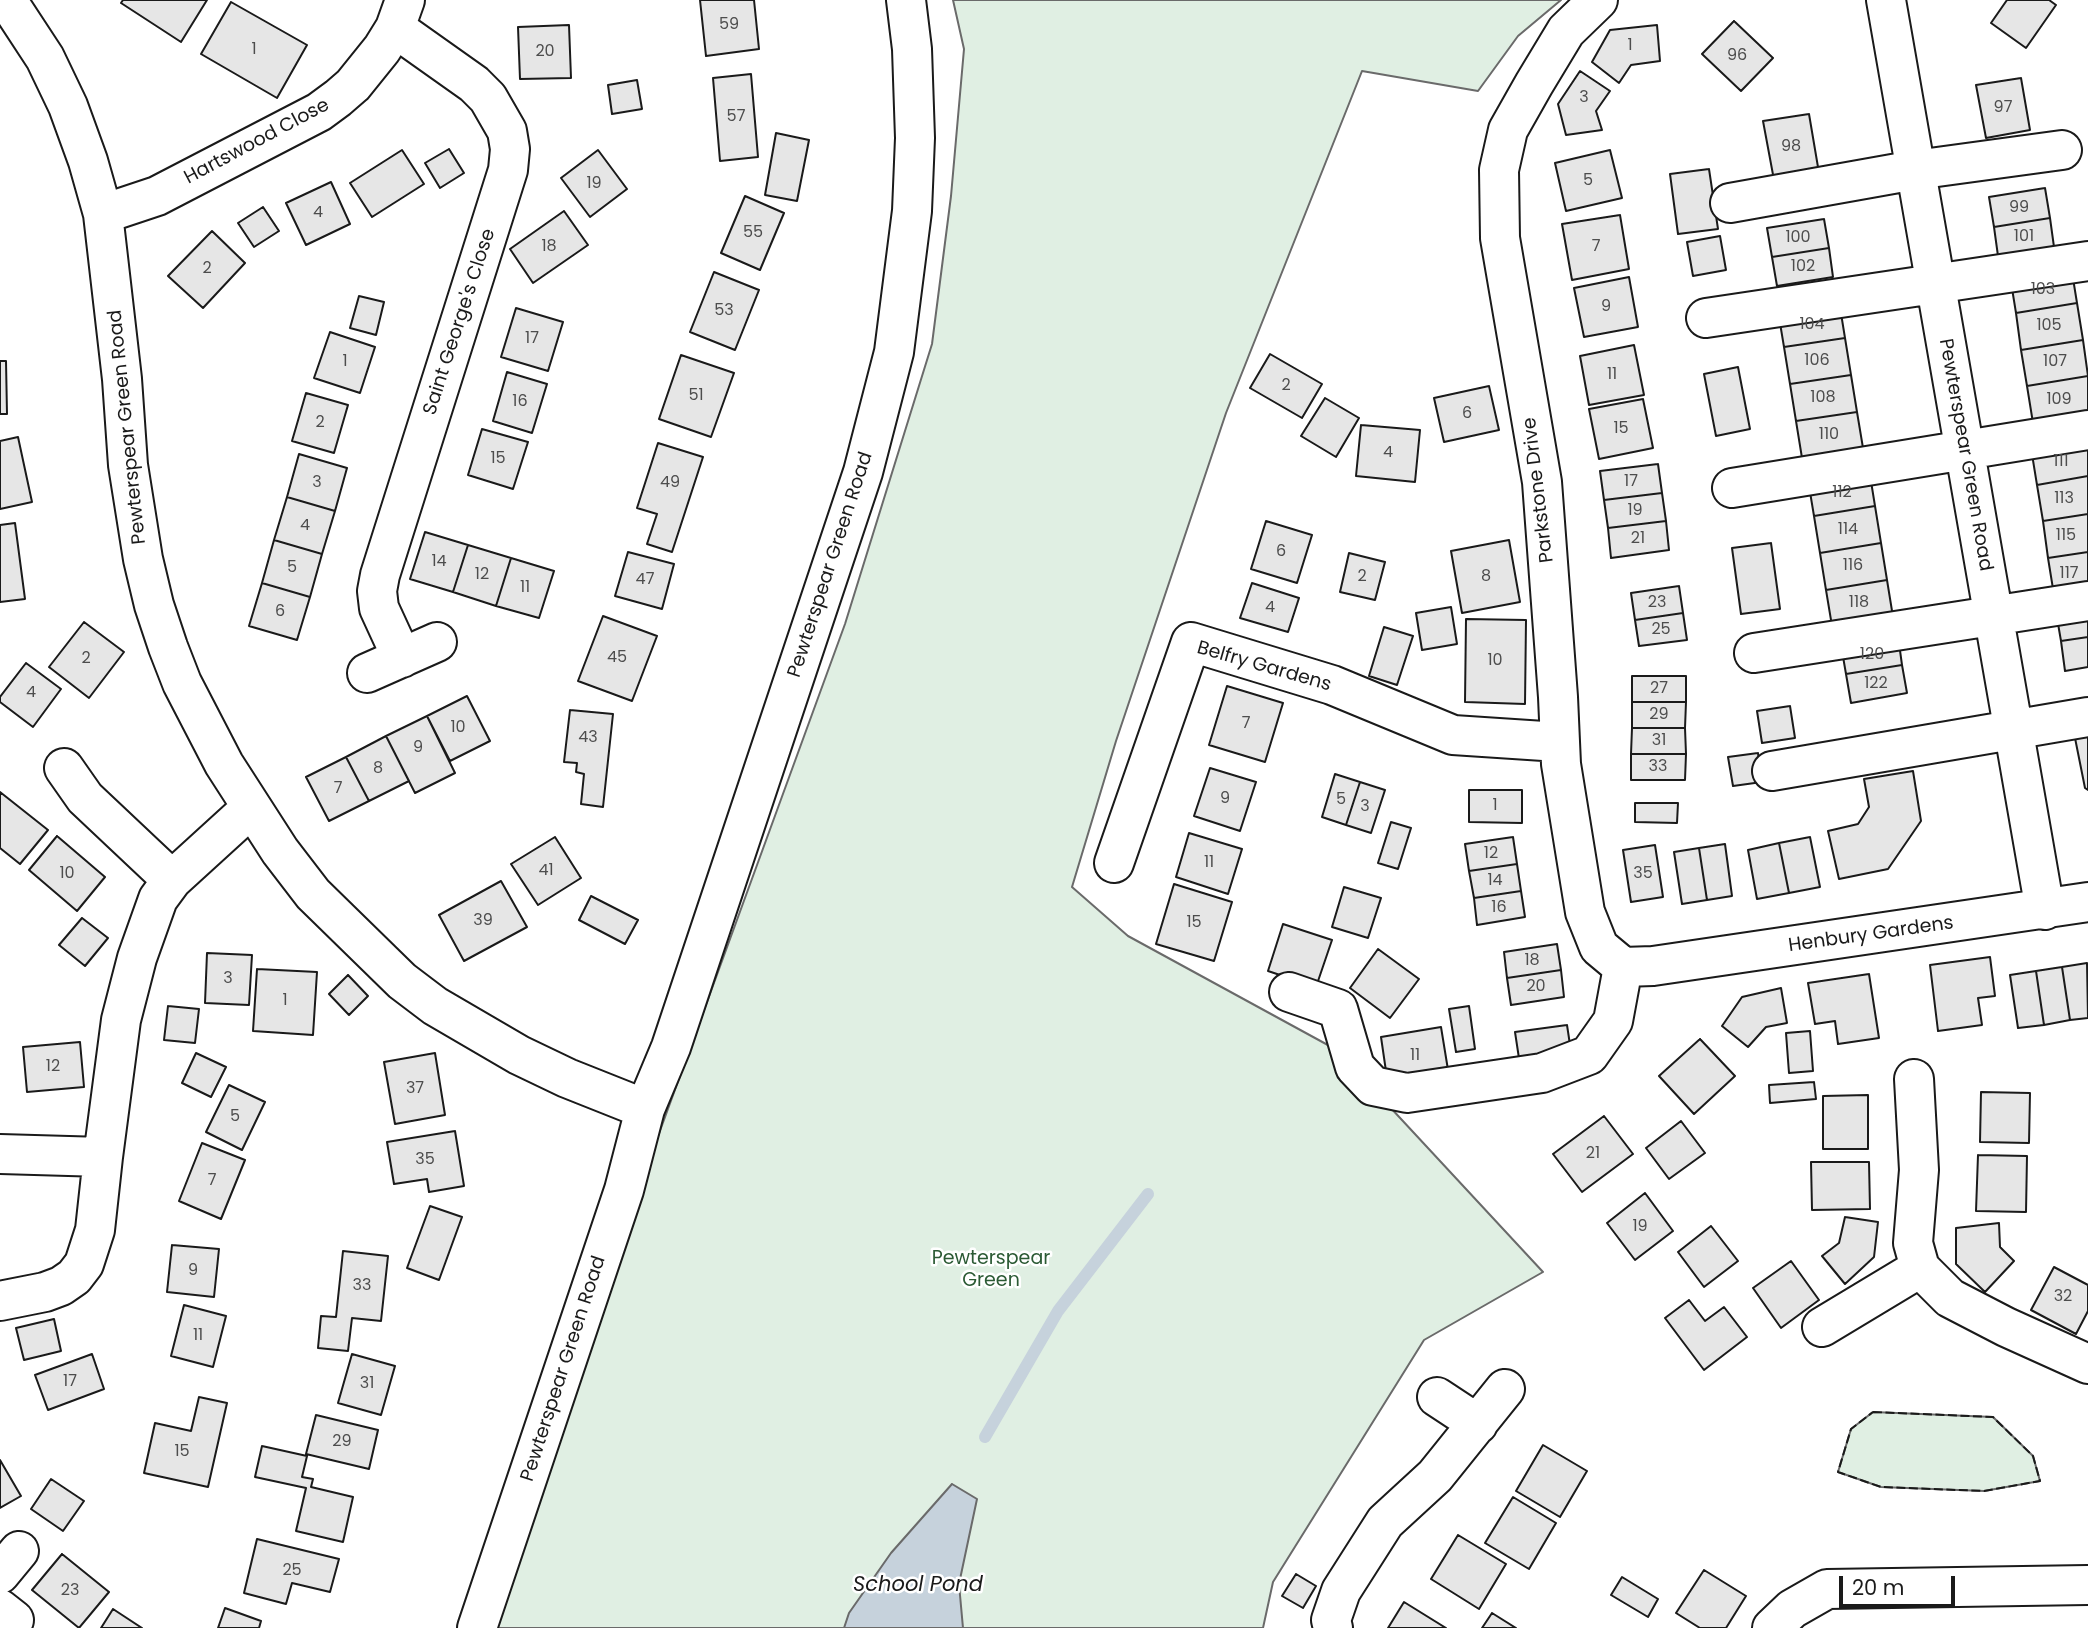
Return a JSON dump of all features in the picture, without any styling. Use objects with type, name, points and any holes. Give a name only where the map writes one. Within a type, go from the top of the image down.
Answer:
[{"type":"street","name":"Pewterspear Green Road","points":[[477,1628],[624,1190],[645,1109],[671,1047],[863,472],[894,352],[912,211],[915,138],[912,49],[906,0]]},
{"type":"street","name":"Parkstone Drive","points":[[1598,0],[1566,30],[1508,130],[1499,170],[1500,238],[1542,482],[1559,742],[1585,912],[1599,947],[1638,967]]},
{"type":"street","name":"Pewterspear Green Road","points":[[1886,0],[2045,910]]},
{"type":"street","name":"Pewterspear Green Road","points":[[8,12],[45,58],[68,106],[88,161],[103,214],[122,379],[128,465],[143,559],[154,605],[183,682],[224,764],[251,808],[313,894],[402,981],[435,1006],[519,1055],[645,1109]]},
{"type":"street","name":"Hartswood Close","points":[[103,214],[157,196],[319,111],[353,85],[382,49],[400,14]]},
{"type":"street","name":"Saint George's Close","points":[[400,14],[488,98],[507,131],[510,149],[508,170],[380,575],[377,591],[379,608],[402,658]]},
{"type":"street","points":[[1730,203],[1915,170],[2062,150]]},
{"type":"street","points":[[1706,318],[2088,261]]},
{"type":"street","points":[[1732,488],[2088,430]]},
{"type":"street","points":[[1754,653],[2088,601]]},
{"type":"street","points":[[368,673],[437,642]]},
{"type":"street","name":"Belfry Gardens","points":[[1114,863],[1191,642],[1332,685],[1453,734],[1559,742]]},
{"type":"street","points":[[1772,771],[2088,717]]},
{"type":"street","points":[[64,768],[85,798],[172,880]]},
{"type":"street","points":[[0,1301],[61,1286],[74,1277],[84,1264],[94,1230],[121,1020],[136,958],[158,899],[172,880],[251,808]]},
{"type":"street","name":"Henbury Gardens","points":[[1638,967],[2088,902]]},
{"type":"street","points":[[1289,992],[1338,1009],[1354,1067],[1373,1086],[1407,1093],[1542,1073],[1589,1055],[1613,1021],[1638,967]]},
{"type":"street","points":[[1913,1079],[1920,1170],[1913,1243],[1920,1268],[1950,1298],[2088,1364]]},
{"type":"street","points":[[0,1154],[103,1157]]},
{"type":"street","points":[[1822,1327],[1920,1268]]},
{"type":"street","points":[[1333,1628],[1331,1620],[1341,1591],[1385,1522],[1435,1476],[1505,1388]]},
{"type":"street","points":[[1437,1397],[1478,1424]]},
{"type":"street","points":[[1772,1628],[1792,1609],[1827,1588],[2088,1586]]},
{"type":"green space","name":"Pewterspear Green","points":[[953,0],[1561,0],[1518,36],[1478,91],[1362,71],[1226,413],[1116,741],[1072,887],[1128,936],[1337,1050],[1543,1272],[1424,1340],[1273,1582],[1263,1628],[482,1628],[845,624],[932,344],[951,196],[964,49]]},
{"type":"green space","points":[[1873,1412],[1993,1417],[2033,1456],[2040,1481],[1984,1491],[1881,1487],[1838,1472],[1851,1429]]},
{"type":"water","name":"School Pond","points":[[952,1484],[977,1499],[959,1584],[963,1628],[844,1628],[849,1613],[891,1553]]},
{"type":"building","points":[[123,0],[207,0],[181,42],[121,3]]},
{"type":"building","points":[[700,0],[754,0],[759,49],[706,56]]},
{"type":"building","points":[[2007,0],[2049,0],[2056,5],[2026,48],[1991,23]]},
{"type":"building","points":[[231,2],[307,45],[277,98],[201,54]]},
{"type":"building","points":[[1734,21],[1773,58],[1741,91],[1702,54]]},
{"type":"building","points":[[569,25],[571,78],[520,79],[518,27]]},
{"type":"building","points":[[1657,25],[1660,61],[1631,65],[1619,83],[1592,62],[1610,30]]},
{"type":"building","points":[[1580,71],[1610,91],[1596,111],[1602,130],[1566,135],[1558,104]]},
{"type":"building","points":[[751,74],[758,157],[720,161],[713,78]]},
{"type":"building","points":[[2021,78],[2030,130],[1986,138],[1976,85]]},
{"type":"building","points":[[637,80],[642,109],[612,114],[608,85]]},
{"type":"building","points":[[1809,114],[1819,173],[1774,180],[1763,121]]},
{"type":"building","points":[[776,133],[809,140],[797,201],[765,195]]},
{"type":"building","points":[[449,149],[464,173],[440,188],[425,163]]},
{"type":"building","points":[[402,150],[424,184],[372,217],[350,183]]},
{"type":"building","points":[[598,150],[627,189],[590,217],[561,178]]},
{"type":"building","points":[[1610,150],[1622,198],[1566,211],[1555,163]]},
{"type":"building","points":[[1709,169],[1718,229],[1678,234],[1670,174]]},
{"type":"building","points":[[331,182],[350,224],[306,245],[286,203]]},
{"type":"building","points":[[2045,188],[2050,218],[1994,227],[1989,197]]},
{"type":"building","points":[[745,196],[784,213],[760,270],[721,253]]},
{"type":"building","points":[[263,207],[279,231],[254,247],[238,223]]},
{"type":"building","points":[[564,211],[588,245],[533,283],[510,249]]},
{"type":"building","points":[[1620,215],[1629,269],[1572,280],[1562,224]]},
{"type":"building","points":[[2050,218],[2054,247],[1998,256],[1994,227]]},
{"type":"building","points":[[1824,219],[1829,248],[1772,257],[1767,228]]},
{"type":"building","points":[[212,231],[245,263],[203,308],[168,276]]},
{"type":"building","points":[[1720,236],[1726,270],[1693,276],[1687,242]]},
{"type":"building","points":[[1829,248],[1833,277],[1777,286],[1772,257]]},
{"type":"building","points":[[2071,266],[2077,303],[2016,313],[2010,276]]},
{"type":"building","points":[[714,272],[759,290],[735,350],[690,332]]},
{"type":"building","points":[[1629,277],[1638,327],[1584,337],[1574,288]]},
{"type":"building","points":[[359,296],[384,302],[376,335],[350,328]]},
{"type":"building","points":[[1839,301],[1845,338],[1784,347],[1778,311]]},
{"type":"building","points":[[2077,303],[2083,340],[2021,350],[2016,313]]},
{"type":"building","points":[[516,308],[563,322],[548,371],[501,357]]},
{"type":"building","points":[[330,332],[375,347],[360,393],[314,378]]},
{"type":"building","points":[[1845,338],[1851,375],[1790,384],[1784,347]]},
{"type":"building","points":[[2083,340],[2088,376],[2027,386],[2021,350]]},
{"type":"building","points":[[1634,345],[1644,395],[1589,405],[1580,356]]},
{"type":"building","points":[[1270,354],[1322,384],[1302,418],[1250,388]]},
{"type":"building","points":[[681,355],[734,373],[711,437],[659,419]]},
{"type":"building","points":[[0,361],[6,361],[7,414],[0,414]]},
{"type":"building","points":[[1738,367],[1750,429],[1716,436],[1704,374]]},
{"type":"building","points":[[507,372],[547,384],[532,433],[493,421]]},
{"type":"building","points":[[1851,375],[1857,412],[1796,421],[1790,384]]},
{"type":"building","points":[[2088,376],[2088,414],[2033,423],[2027,386]]},
{"type":"building","points":[[1489,386],[1499,430],[1444,442],[1434,398]]},
{"type":"building","points":[[306,393],[348,405],[334,453],[292,441]]},
{"type":"building","points":[[1325,398],[1359,418],[1336,457],[1301,436]]},
{"type":"building","points":[[1643,399],[1653,448],[1599,459],[1589,409]]},
{"type":"building","points":[[1857,412],[1863,448],[1802,458],[1796,421]]},
{"type":"building","points":[[1361,425],[1420,430],[1415,482],[1356,476]]},
{"type":"building","points":[[482,429],[528,442],[513,489],[468,475]]},
{"type":"building","points":[[18,437],[32,502],[0,509],[0,441]]},
{"type":"building","points":[[2088,439],[2088,476],[2037,485],[2031,448]]},
{"type":"building","points":[[658,443],[703,457],[672,552],[647,544],[657,514],[637,508]]},
{"type":"building","points":[[299,454],[347,468],[335,511],[287,497]]},
{"type":"building","points":[[1658,464],[1662,493],[1604,500],[1600,471]]},
{"type":"building","points":[[1869,469],[1875,506],[1814,516],[1808,480]]},
{"type":"building","points":[[2088,476],[2088,514],[2043,521],[2037,485]]},
{"type":"building","points":[[1662,493],[1666,521],[1608,528],[1604,500]]},
{"type":"building","points":[[287,497],[335,511],[322,554],[274,540]]},
{"type":"building","points":[[1875,506],[1881,543],[1820,553],[1814,516]]},
{"type":"building","points":[[2088,514],[2088,552],[2048,558],[2043,521]]},
{"type":"building","points":[[1266,521],[1312,535],[1297,583],[1251,569]]},
{"type":"building","points":[[1666,521],[1669,550],[1611,558],[1608,528]]},
{"type":"building","points":[[15,523],[25,599],[0,602],[0,525]]},
{"type":"building","points":[[425,532],[468,545],[453,592],[410,579]]},
{"type":"building","points":[[274,540],[322,554],[310,597],[262,583]]},
{"type":"building","points":[[1509,540],[1520,602],[1462,613],[1451,551]]},
{"type":"building","points":[[1771,543],[1780,609],[1741,614],[1732,548]]},
{"type":"building","points":[[1881,543],[1887,580],[1826,590],[1820,553]]},
{"type":"building","points":[[468,545],[511,558],[496,606],[453,592]]},
{"type":"building","points":[[628,552],[674,564],[662,609],[615,596]]},
{"type":"building","points":[[2088,552],[2088,589],[2054,595],[2048,558]]},
{"type":"building","points":[[1349,553],[1385,562],[1375,600],[1340,592]]},
{"type":"building","points":[[511,558],[554,571],[539,618],[496,606]]},
{"type":"building","points":[[1887,580],[1893,617],[1832,626],[1826,590]]},
{"type":"building","points":[[262,583],[310,597],[297,640],[249,626]]},
{"type":"building","points":[[1252,583],[1299,598],[1288,632],[1240,618]]},
{"type":"building","points":[[1679,586],[1683,613],[1635,620],[1631,593]]},
{"type":"building","points":[[1451,607],[1457,644],[1422,650],[1416,613]]},
{"type":"building","points":[[2088,607],[2088,637],[2061,641],[2056,612]]},
{"type":"building","points":[[1683,613],[1687,640],[1639,646],[1635,620]]},
{"type":"building","points":[[603,616],[657,636],[632,701],[578,681]]},
{"type":"building","points":[[1466,619],[1526,620],[1525,704],[1465,702]]},
{"type":"building","points":[[84,622],[124,652],[89,698],[49,667]]},
{"type":"building","points":[[1384,627],[1413,636],[1397,685],[1369,676]]},
{"type":"building","points":[[1898,636],[1902,665],[1846,674],[1841,645]]},
{"type":"building","points":[[2088,637],[2088,667],[2065,671],[2061,641]]},
{"type":"building","points":[[26,663],[61,689],[33,727],[0,702],[0,697]]},
{"type":"building","points":[[1902,665],[1907,693],[1851,703],[1846,674]]},
{"type":"building","points":[[1632,676],[1686,676],[1686,702],[1632,702]]},
{"type":"building","points":[[1227,686],[1283,703],[1265,762],[1209,745]]},
{"type":"building","points":[[467,696],[490,741],[450,761],[427,716]]},
{"type":"building","points":[[1632,702],[1686,702],[1685,728],[1632,728]]},
{"type":"building","points":[[1790,706],[1795,738],[1762,743],[1757,711]]},
{"type":"building","points":[[570,710],[613,714],[603,807],[581,804],[584,774],[576,772],[577,763],[564,762]]},
{"type":"building","points":[[427,716],[455,773],[415,793],[386,736]]},
{"type":"building","points":[[1632,728],[1685,728],[1686,754],[1631,754]]},
{"type":"building","points":[[386,736],[409,781],[369,801],[346,757]]},
{"type":"building","points":[[2088,736],[2088,790],[2085,788],[2075,738]]},
{"type":"building","points":[[1758,753],[1762,782],[1733,786],[1728,757]]},
{"type":"building","points":[[1631,754],[1686,754],[1685,780],[1631,780]]},
{"type":"building","points":[[346,757],[369,801],[329,821],[306,777]]},
{"type":"building","points":[[1210,768],[1256,782],[1240,831],[1194,816]]},
{"type":"building","points":[[1913,771],[1921,821],[1888,869],[1839,879],[1828,831],[1858,824],[1869,807],[1864,779]]},
{"type":"building","points":[[1335,774],[1360,782],[1346,825],[1322,817]]},
{"type":"building","points":[[1360,782],[1385,790],[1371,833],[1346,825]]},
{"type":"building","points":[[1469,790],[1522,790],[1522,823],[1469,822]]},
{"type":"building","points":[[0,792],[48,830],[20,864],[0,848]]},
{"type":"building","points":[[1635,803],[1678,803],[1677,823],[1635,822]]},
{"type":"building","points":[[1391,822],[1411,828],[1398,869],[1378,863]]},
{"type":"building","points":[[1189,833],[1242,849],[1228,894],[1176,877]]},
{"type":"building","points":[[57,836],[105,877],[77,911],[29,870]]},
{"type":"building","points":[[555,837],[581,878],[538,905],[511,864]]},
{"type":"building","points":[[1513,837],[1517,864],[1469,871],[1465,844]]},
{"type":"building","points":[[1810,837],[1820,887],[1789,893],[1779,843]]},
{"type":"building","points":[[1779,843],[1789,893],[1757,899],[1748,850]]},
{"type":"building","points":[[1725,844],[1732,896],[1707,900],[1699,848]]},
{"type":"building","points":[[1655,845],[1663,897],[1631,902],[1623,850]]},
{"type":"building","points":[[1699,848],[1707,900],[1682,904],[1674,852]]},
{"type":"building","points":[[1517,864],[1521,891],[1474,898],[1469,871]]},
{"type":"building","points":[[501,881],[527,927],[464,961],[439,915]]},
{"type":"building","points":[[1174,884],[1232,902],[1214,961],[1156,944]]},
{"type":"building","points":[[1344,887],[1381,898],[1368,938],[1332,927]]},
{"type":"building","points":[[1521,891],[1525,917],[1477,925],[1474,898]]},
{"type":"building","points":[[591,896],[638,920],[625,944],[579,920]]},
{"type":"building","points":[[82,918],[108,938],[85,966],[59,945]]},
{"type":"building","points":[[1283,924],[1332,940],[1316,987],[1268,971]]},
{"type":"building","points":[[1557,944],[1561,970],[1507,978],[1504,952]]},
{"type":"building","points":[[1378,949],[1419,979],[1390,1018],[1350,988]]},
{"type":"building","points":[[207,953],[252,955],[249,1005],[205,1003]]},
{"type":"building","points":[[1990,957],[1995,996],[1978,998],[1982,1025],[1938,1031],[1930,965]]},
{"type":"building","points":[[2087,963],[2088,1018],[2070,1020],[2062,967]]},
{"type":"building","points":[[2062,967],[2070,1020],[2044,1025],[2036,971]]},
{"type":"building","points":[[257,969],[317,972],[313,1035],[253,1031]]},
{"type":"building","points":[[1561,970],[1564,997],[1511,1005],[1507,978]]},
{"type":"building","points":[[2036,971],[2044,1025],[2018,1028],[2010,975]]},
{"type":"building","points":[[1869,974],[1879,1038],[1838,1044],[1835,1021],[1815,1024],[1808,983]]},
{"type":"building","points":[[348,975],[368,996],[349,1015],[329,994]]},
{"type":"building","points":[[1781,988],[1787,1023],[1766,1027],[1748,1047],[1722,1026],[1742,997]]},
{"type":"building","points":[[168,1006],[199,1009],[195,1043],[164,1040]]},
{"type":"building","points":[[1469,1006],[1475,1049],[1456,1052],[1449,1009]]},
{"type":"building","points":[[1567,1025],[1572,1058],[1520,1065],[1515,1032]]},
{"type":"building","points":[[1441,1027],[1449,1076],[1388,1085],[1381,1037]]},
{"type":"building","points":[[1810,1031],[1813,1071],[1789,1073],[1786,1033]]},
{"type":"building","points":[[1700,1039],[1735,1076],[1694,1114],[1659,1076]]},
{"type":"building","points":[[80,1042],[84,1087],[27,1092],[23,1047]]},
{"type":"building","points":[[196,1053],[226,1067],[211,1097],[182,1083]]},
{"type":"building","points":[[435,1053],[445,1115],[395,1124],[384,1062]]},
{"type":"building","points":[[1814,1082],[1816,1099],[1770,1103],[1769,1085]]},
{"type":"building","points":[[229,1085],[265,1102],[242,1150],[206,1132]]},
{"type":"building","points":[[1981,1092],[2030,1093],[2029,1143],[1980,1142]]},
{"type":"building","points":[[1868,1095],[1868,1149],[1823,1149],[1823,1096]]},
{"type":"building","points":[[1604,1116],[1633,1154],[1582,1192],[1553,1154]]},
{"type":"building","points":[[1681,1121],[1705,1153],[1669,1179],[1646,1148]]},
{"type":"building","points":[[455,1131],[464,1186],[429,1192],[427,1179],[394,1184],[387,1142]]},
{"type":"building","points":[[202,1143],[245,1160],[221,1219],[179,1201]]},
{"type":"building","points":[[1978,1155],[2027,1156],[2026,1212],[1976,1211]]},
{"type":"building","points":[[1811,1162],[1869,1162],[1870,1209],[1812,1210]]},
{"type":"building","points":[[1645,1193],[1673,1231],[1635,1260],[1607,1223]]},
{"type":"building","points":[[430,1206],[462,1217],[439,1280],[407,1268]]},
{"type":"building","points":[[1845,1217],[1878,1222],[1874,1257],[1845,1284],[1822,1256],[1839,1243]]},
{"type":"building","points":[[1999,1223],[2000,1247],[2014,1261],[1985,1292],[1956,1264],[1956,1228]]},
{"type":"building","points":[[1711,1226],[1738,1261],[1704,1287],[1678,1252]]},
{"type":"building","points":[[172,1245],[219,1249],[214,1297],[167,1292]]},
{"type":"building","points":[[343,1251],[388,1256],[381,1321],[352,1318],[348,1351],[318,1348],[321,1316],[336,1317]]},
{"type":"building","points":[[1791,1261],[1819,1300],[1781,1328],[1753,1288]]},
{"type":"building","points":[[2054,1267],[2088,1285],[2088,1311],[2076,1334],[2031,1310]]},
{"type":"building","points":[[1689,1300],[1705,1321],[1724,1307],[1747,1337],[1704,1370],[1665,1318]]},
{"type":"building","points":[[184,1305],[226,1316],[213,1367],[171,1356]]},
{"type":"building","points":[[54,1319],[61,1351],[24,1360],[16,1328]]},
{"type":"building","points":[[92,1354],[104,1389],[48,1410],[35,1375]]},
{"type":"building","points":[[352,1354],[395,1366],[381,1415],[338,1403]]},
{"type":"building","points":[[199,1397],[227,1403],[208,1487],[144,1473],[155,1423],[191,1431]]},
{"type":"building","points":[[316,1415],[378,1430],[369,1469],[306,1454]]},
{"type":"building","points":[[1543,1445],[1587,1471],[1560,1517],[1516,1491]]},
{"type":"building","points":[[262,1446],[307,1456],[302,1477],[313,1479],[311,1487],[353,1497],[343,1542],[296,1531],[306,1488],[255,1477]]},
{"type":"building","points":[[0,1460],[21,1496],[0,1508]]},
{"type":"building","points":[[51,1479],[84,1501],[63,1531],[31,1509]]},
{"type":"building","points":[[1513,1497],[1556,1523],[1529,1569],[1485,1543]]},
{"type":"building","points":[[1458,1535],[1506,1564],[1479,1609],[1431,1579]]},
{"type":"building","points":[[257,1539],[339,1559],[330,1592],[292,1583],[286,1604],[244,1593]]},
{"type":"building","points":[[62,1554],[109,1592],[79,1628],[32,1590]]},
{"type":"building","points":[[1704,1570],[1746,1596],[1726,1628],[1700,1628],[1676,1613]]},
{"type":"building","points":[[1296,1574],[1316,1586],[1303,1608],[1282,1596]]},
{"type":"building","points":[[1622,1577],[1658,1599],[1648,1617],[1611,1595]]},
{"type":"building","points":[[1404,1602],[1446,1628],[1388,1628]]},
{"type":"building","points":[[225,1608],[261,1621],[259,1628],[218,1628]]},
{"type":"building","points":[[113,1609],[142,1628],[101,1628]]},
{"type":"building","points":[[1492,1613],[1516,1628],[1482,1628]]},
{"type":"waterway","points":[[985,1437],[1058,1311],[1148,1194]]},
{"type":"fence","points":[[1873,1412],[1993,1417],[2033,1456],[2040,1481],[1984,1491],[1881,1487],[1838,1472],[1851,1429],[1873,1412]]}]
